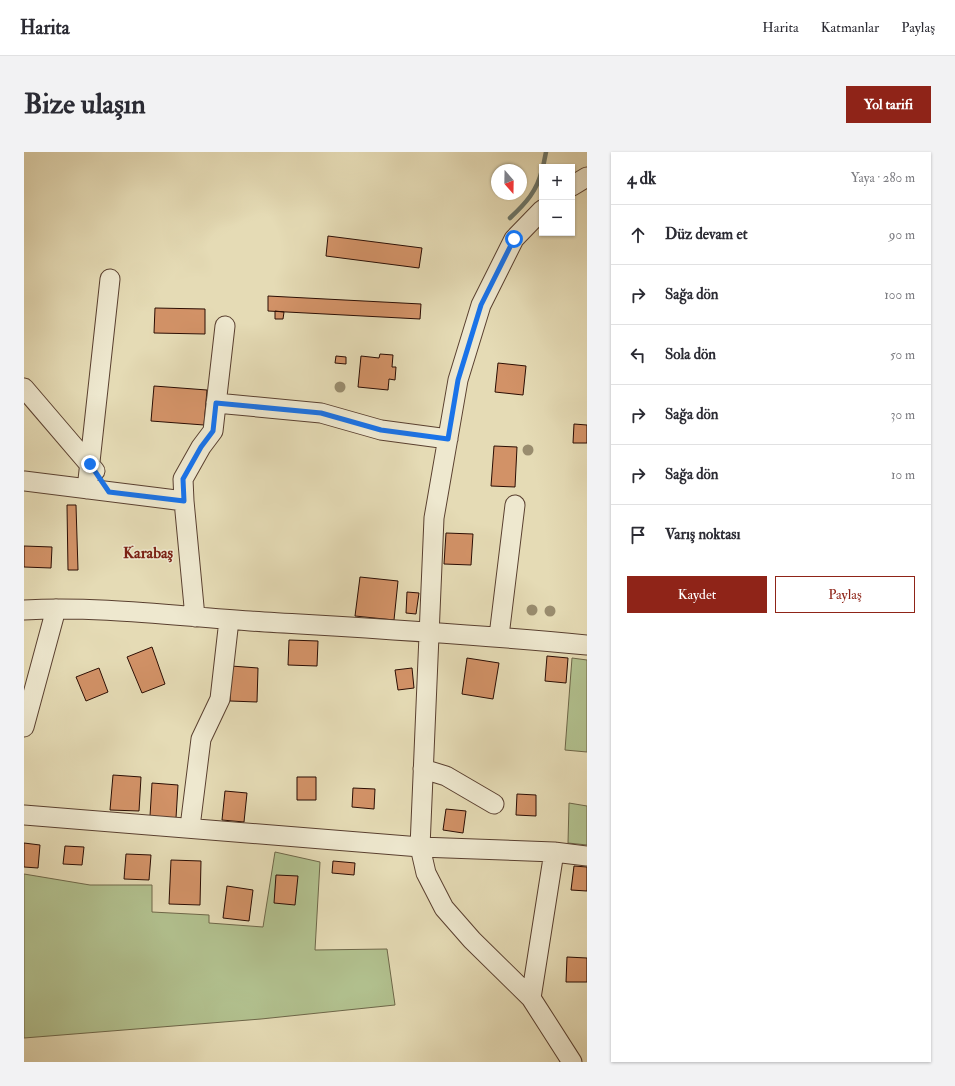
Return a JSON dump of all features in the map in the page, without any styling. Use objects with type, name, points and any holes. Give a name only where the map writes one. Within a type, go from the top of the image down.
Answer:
[{"type":"street","points":[[539,213],[514,239],[481,305],[458,380],[434,518],[420,847],[426,873],[444,908],[472,940],[531,998],[572,1062]]},
{"type":"street","points":[[87,489],[110,279]]},
{"type":"street","points":[[195,617],[183,479],[201,447],[213,431],[225,326]]},
{"type":"street","points":[[24,388],[90,464],[109,492]]},
{"type":"street","points":[[216,403],[321,413],[381,430],[448,439]]},
{"type":"street","points":[[24,481],[184,501]]},
{"type":"street","points":[[499,636],[515,504]]},
{"type":"street","points":[[24,727],[56,608]]},
{"type":"street","points":[[24,610],[56,608],[428,633],[499,636],[587,645]]},
{"type":"street","points":[[190,827],[201,739],[220,699],[229,620]]},
{"type":"street","points":[[423,768],[446,776],[494,804]]},
{"type":"street","points":[[24,815],[190,827],[420,847],[554,852],[587,856]]},
{"type":"street","points":[[531,998],[554,852]]},
{"type":"green space","points":[[572,658],[587,660],[587,752],[565,750]]},
{"type":"green space","points":[[569,803],[587,806],[587,845],[568,843]]},
{"type":"green space","points":[[275,852],[320,862],[315,950],[387,949],[395,1005],[261,1019],[24,1038],[24,874],[90,885],[152,885],[152,912],[209,915],[209,923],[263,927]]},
{"type":"building","points":[[328,236],[422,248],[419,268],[326,256]]},
{"type":"building","points":[[268,296],[421,304],[420,319],[268,311]]},
{"type":"building","points":[[155,308],[205,309],[205,334],[154,333]]},
{"type":"building","points":[[275,311],[284,312],[283,319],[275,319]]},
{"type":"building","points":[[380,354],[393,355],[392,367],[396,367],[395,380],[389,379],[388,390],[358,387],[361,356],[379,358]]},
{"type":"building","points":[[336,356],[346,357],[346,364],[335,363]]},
{"type":"building","points":[[498,363],[526,366],[523,395],[495,392]]},
{"type":"building","points":[[154,386],[207,390],[204,425],[151,421]]},
{"type":"building","points":[[574,424],[587,425],[587,443],[573,443]]},
{"type":"building","points":[[494,446],[517,447],[515,487],[491,486]]},
{"type":"building","points":[[67,505],[76,505],[78,570],[68,570]]},
{"type":"building","points":[[446,533],[473,534],[471,565],[444,564]]},
{"type":"building","points":[[24,546],[52,547],[51,568],[24,567]]},
{"type":"building","points":[[360,577],[398,581],[394,620],[355,616]]},
{"type":"building","points":[[407,592],[419,593],[416,614],[406,613]]},
{"type":"building","points":[[289,640],[318,641],[317,666],[288,665]]},
{"type":"building","points":[[152,647],[165,684],[142,693],[127,657]]},
{"type":"building","points":[[547,656],[568,658],[566,683],[545,681]]},
{"type":"building","points":[[467,658],[499,663],[493,699],[462,694]]},
{"type":"building","points":[[231,666],[258,668],[257,702],[230,701]]},
{"type":"building","points":[[99,668],[108,692],[86,701],[76,677]]},
{"type":"building","points":[[412,668],[414,688],[398,690],[395,670]]},
{"type":"building","points":[[113,775],[141,777],[139,811],[110,810]]},
{"type":"building","points":[[297,777],[316,777],[316,800],[297,800]]},
{"type":"building","points":[[152,783],[178,785],[176,818],[150,816]]},
{"type":"building","points":[[353,788],[375,789],[374,809],[352,807]]},
{"type":"building","points":[[225,791],[247,793],[244,822],[222,820]]},
{"type":"building","points":[[517,794],[536,795],[536,816],[516,815]]},
{"type":"building","points":[[446,809],[466,811],[463,833],[443,830]]},
{"type":"building","points":[[24,843],[40,845],[38,868],[24,867]]},
{"type":"building","points":[[65,846],[84,847],[82,865],[63,864]]},
{"type":"building","points":[[126,854],[151,855],[149,880],[124,879]]},
{"type":"building","points":[[171,860],[201,861],[200,905],[169,904]]},
{"type":"building","points":[[333,861],[355,863],[354,875],[332,873]]},
{"type":"building","points":[[574,866],[587,867],[587,891],[571,890]]},
{"type":"building","points":[[276,875],[298,876],[295,905],[274,903]]},
{"type":"building","points":[[227,886],[253,890],[249,921],[223,918]]},
{"type":"building","points":[[567,957],[587,958],[587,982],[566,982]]},
{"type":"waterway","points":[[544,164],[546,152]]},
{"type":"waterway","points":[[510,218],[530,196],[539,179]]},
{"type":"district","name":"Karabaş","points":[[148,552]]},
{"type":"route","points":[[90,464],[109,492],[184,501],[183,479],[201,447],[213,431],[216,403],[321,413],[381,430],[448,439],[458,380],[481,305],[514,239]]}]
